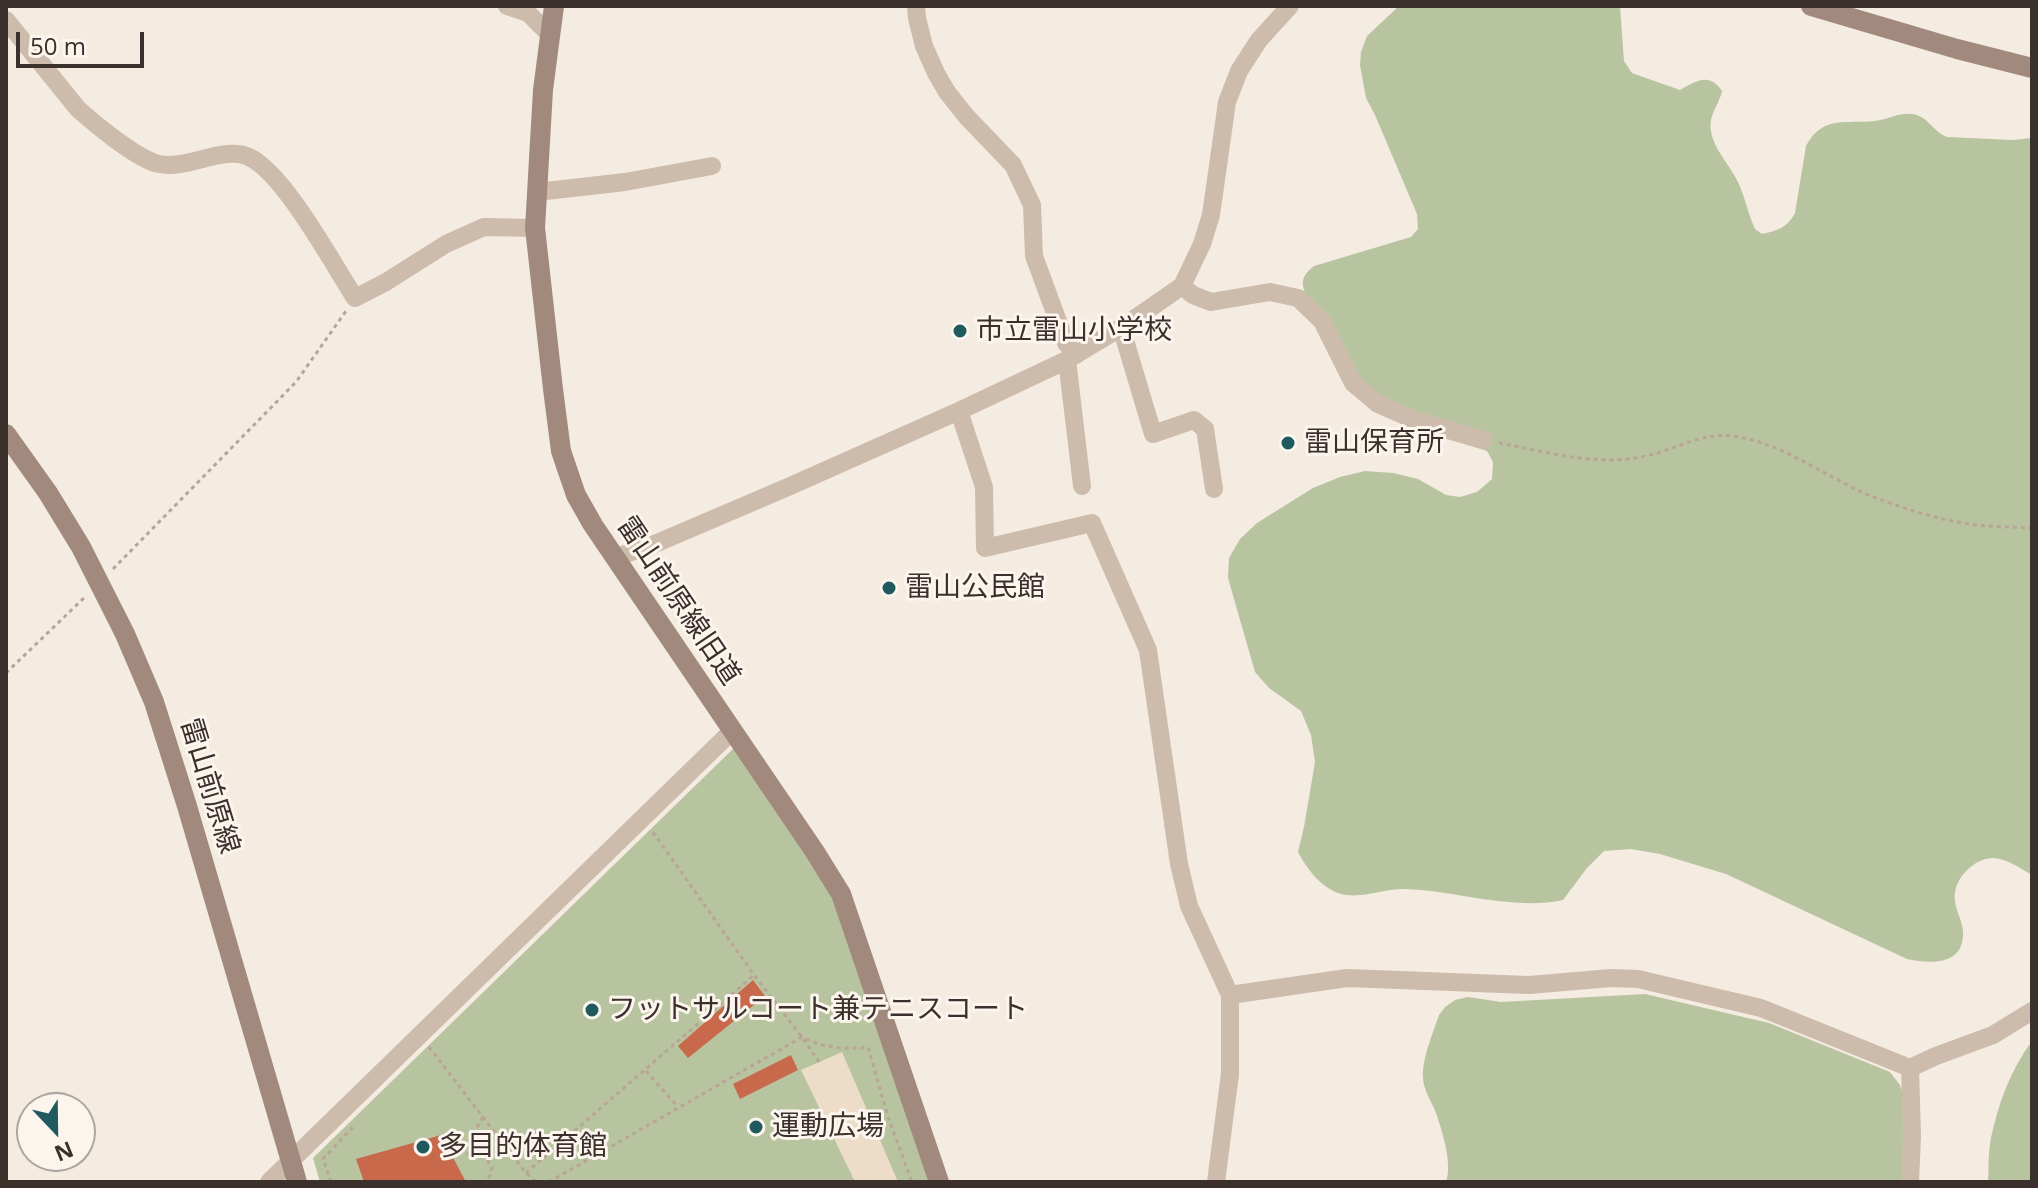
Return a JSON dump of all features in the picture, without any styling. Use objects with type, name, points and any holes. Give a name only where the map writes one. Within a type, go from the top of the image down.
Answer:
[{"type":"street","points":[[507,6],[528,13],[550,35]]},
{"type":"street","name":"雷山前原線旧道","points":[[554,6],[543,90],[535,228],[561,451],[576,495],[593,525],[841,894],[939,1182]]},
{"type":"street","points":[[916,6],[924,46],[947,92],[1013,165],[1032,205],[1034,256],[1072,357],[1082,486]]},
{"type":"street","points":[[616,557],[650,546],[959,411],[1072,357],[1182,286],[1202,244],[1211,215],[1227,102],[1239,71],[1259,40],[1290,6]]},
{"type":"street","points":[[1811,6],[2032,68]]},
{"type":"street","points":[[6,20],[78,109],[149,161],[161,165],[180,164],[230,154],[248,156],[267,170],[287,193],[355,298],[446,244],[484,227],[535,228]]},
{"type":"street","points":[[537,192],[625,182],[712,166]]},
{"type":"street","points":[[1182,286],[1193,295],[1211,302],[1270,292],[1298,298],[1322,321],[1353,383],[1378,404],[1417,421],[1483,440]]},
{"type":"street","points":[[1121,327],[1153,434],[1194,420],[1205,429],[1214,489]]},
{"type":"street","points":[[959,411],[984,487],[985,548],[1092,523],[1148,650],[1185,892],[1230,995],[1230,1074],[1216,1182]]},
{"type":"street","name":"雷山前原線","points":[[6,434],[65,520],[99,583],[154,702],[297,1182]]},
{"type":"street","points":[[269,1182],[732,731]]},
{"type":"street","points":[[1230,995],[1347,978],[1529,985],[1611,978],[1638,979],[1761,1008],[1910,1068],[1993,1035],[2032,1011]]},
{"type":"street","points":[[1910,1068],[1910,1182]]},
{"type":"path","points":[[6,673],[296,382],[355,298]]},
{"type":"path","points":[[1483,440],[1610,461],[1650,455],[1686,442],[1728,435],[1759,441],[1872,496],[1932,516],[1976,525],[2032,528]]},
{"type":"path","points":[[651,828],[819,1062]]},
{"type":"path","points":[[526,1173],[754,975]]},
{"type":"path","points":[[549,1182],[802,1037]]},
{"type":"path","points":[[802,1037],[830,1048],[868,1047],[888,1117],[912,1182]]},
{"type":"path","points":[[428,1046],[536,1182]]},
{"type":"path","points":[[645,1069],[678,1107]]},
{"type":"path","points":[[483,1117],[466,1146],[468,1154],[484,1156],[492,1167],[486,1182]]},
{"type":"path","points":[[331,1182],[323,1159],[355,1125]]},
{"type":"green space","points":[[1399,6],[1620,6],[1624,61],[1632,73],[1680,90],[1697,81],[1707,80],[1722,91],[1711,120],[1712,137],[1738,182],[1755,229],[1762,234],[1782,228],[1792,218],[1806,146],[1813,135],[1830,124],[1912,114],[1921,117],[1947,137],[2032,138],[2032,875],[1997,858],[1977,862],[1965,872],[1955,893],[1963,931],[1962,942],[1952,957],[1935,962],[1907,959],[1726,874],[1660,854],[1631,849],[1604,851],[1563,900],[1543,903],[1503,902],[1403,889],[1341,894],[1321,883],[1298,852],[1315,762],[1311,735],[1301,711],[1269,688],[1255,672],[1228,578],[1229,558],[1240,539],[1257,523],[1313,488],[1340,477],[1365,471],[1393,473],[1418,479],[1446,495],[1460,497],[1477,492],[1492,479],[1493,462],[1487,451],[1466,444],[1377,394],[1360,377],[1303,286],[1305,275],[1314,266],[1411,237],[1418,229],[1417,214],[1366,98],[1360,65],[1367,36]]},
{"type":"green space","points":[[736,746],[837,898],[935,1182],[320,1182],[313,1158]]},
{"type":"green space","points":[[1645,994],[1769,1023],[1890,1072],[1900,1085],[1905,1100],[1901,1182],[1446,1182],[1446,1148],[1423,1077],[1428,1046],[1445,1007],[1455,1000],[1468,997],[1501,1002]]},
{"type":"green space","points":[[2032,1041],[2032,1182],[1988,1182],[1990,1143],[1997,1112],[2006,1087]]},
{"type":"shaded area","points":[[842,1052],[898,1182],[855,1182],[801,1070]]},
{"type":"building","points":[[753,980],[765,996],[688,1058],[678,1046]]},
{"type":"building","points":[[791,1055],[798,1070],[740,1099],[733,1084]]},
{"type":"building","name":"多目的体育館","points":[[441,1135],[466,1182],[364,1182],[356,1159]]},
{"type":"place","name":"市立雷山小学校","points":[[960,331]]},
{"type":"place","name":"雷山保育所","points":[[1288,443]]},
{"type":"place","name":"雷山公民館","points":[[889,588]]},
{"type":"place","name":"フットサルコート兼テニスコート","points":[[592,1010]]},
{"type":"place","name":"運動広場","points":[[756,1127]]},
{"type":"place","name":"多目的体育館","points":[[423,1147]]}]
